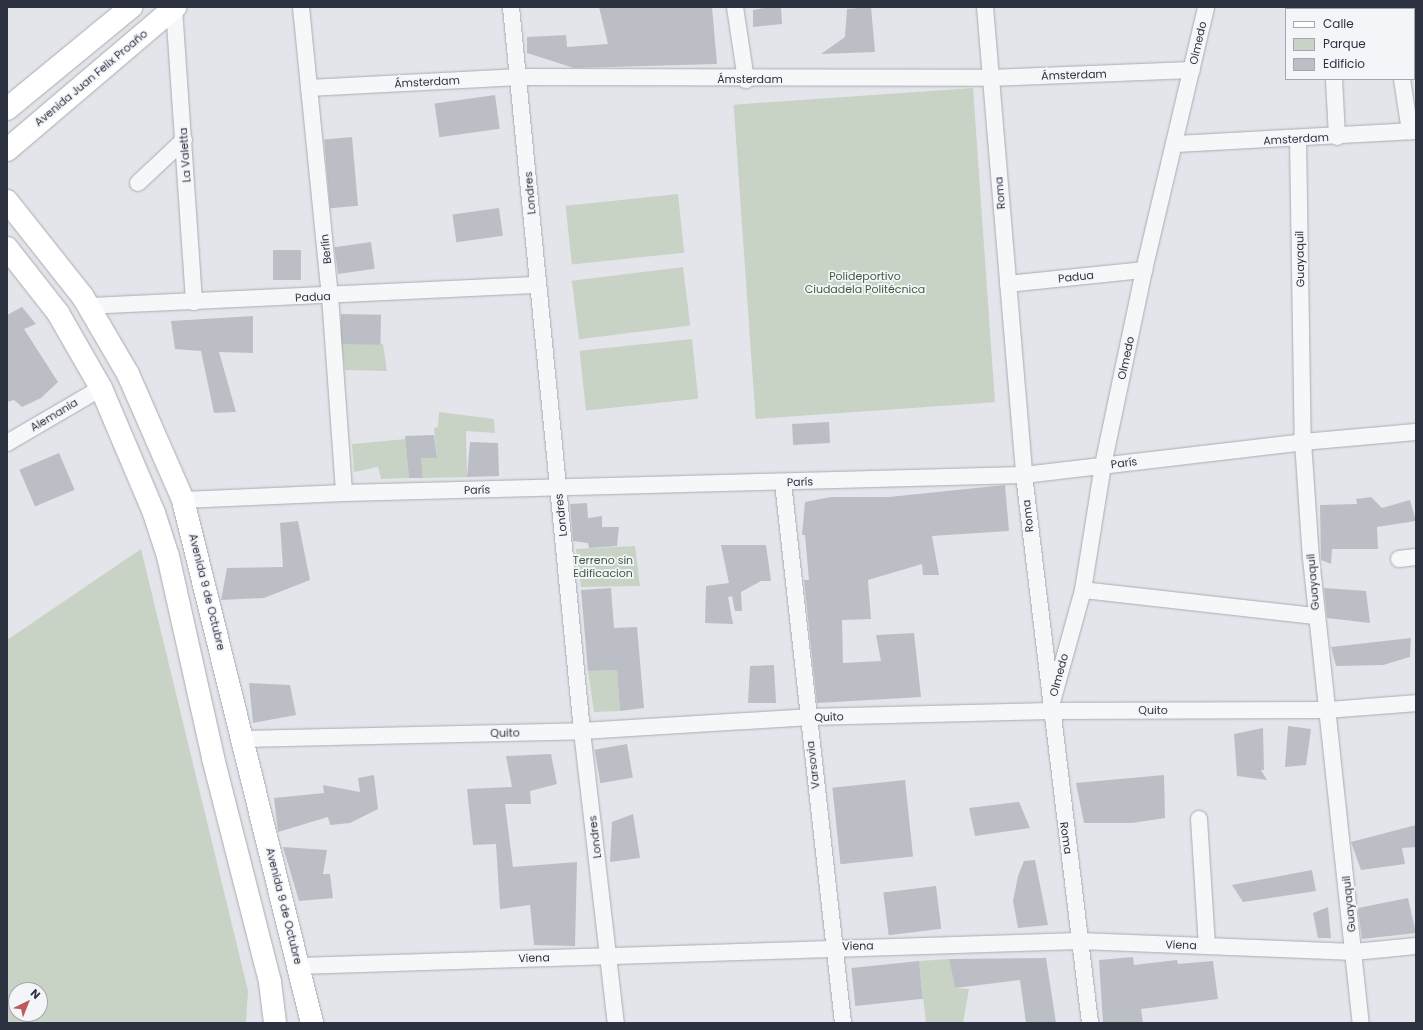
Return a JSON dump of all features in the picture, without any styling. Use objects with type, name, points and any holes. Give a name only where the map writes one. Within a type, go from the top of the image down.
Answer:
[{"type":"main road","points":[[7,109],[131,7]]},
{"type":"main road","name":"Avenida Juan Felix Proaño","points":[[7,150],[174,8]]},
{"type":"main road","name":"Avenida 9 de Octubre","points":[[7,201],[88,306],[128,374],[183,500],[312,1023]]},
{"type":"main road","points":[[7,248],[58,313],[101,388],[154,513],[168,556],[213,758],[270,982],[275,1023]]},
{"type":"street","name":"Berlín","points":[[301,7],[330,296],[344,492]]},
{"type":"street","name":"Londres","points":[[511,7],[520,77],[538,285],[582,731],[616,1023]]},
{"type":"street","points":[[735,7],[746,80]]},
{"type":"street","name":"Roma","points":[[985,7],[1024,475],[1050,711],[1090,1023]]},
{"type":"street","name":"Olmedo","points":[[1050,711],[1083,590],[1104,465],[1144,270],[1175,144],[1206,7]]},
{"type":"street","name":"La Valetta","points":[[174,8],[194,302]]},
{"type":"street","name":"Ámsterdam","points":[[309,88],[520,77],[746,80],[990,78],[1192,70]]},
{"type":"street","points":[[1334,80],[1337,136]]},
{"type":"street","points":[[1402,80],[1413,131]]},
{"type":"street","name":"Amsterdam","points":[[1175,144],[1298,139],[1413,131]]},
{"type":"street","name":"Guayaquil","points":[[1298,139],[1303,442],[1316,616],[1328,710],[1361,1023]]},
{"type":"street","points":[[138,183],[184,140]]},
{"type":"street","name":"Padua","points":[[1008,284],[1144,270]]},
{"type":"street","name":"Padua","points":[[88,306],[330,296],[538,285]]},
{"type":"street","name":"Alemania","points":[[9,439],[101,388]]},
{"type":"street","name":"París","points":[[183,500],[344,492],[558,488],[1024,475],[1303,442],[1416,432]]},
{"type":"street","name":"Varsovia","points":[[783,482],[843,1023]]},
{"type":"street","points":[[1399,559],[1416,557]]},
{"type":"street","points":[[1083,590],[1316,616]]},
{"type":"street","name":"Quito","points":[[242,739],[582,731],[808,717],[1050,711],[1328,710],[1416,703]]},
{"type":"street","points":[[1199,819],[1207,946]]},
{"type":"street","name":"Viena","points":[[299,966],[834,946],[1080,941],[1354,952],[1416,946]]},
{"type":"green space","name":"Polideportivo Ciudadela Politécnica","points":[[973,88],[995,402],[756,419],[734,105]]},
{"type":"green space","points":[[678,194],[684,253],[572,264],[566,206]]},
{"type":"green space","points":[[683,267],[690,326],[579,339],[572,281]]},
{"type":"green space","points":[[692,339],[698,399],[586,410],[580,351]]},
{"type":"green space","points":[[341,344],[383,344],[387,371],[345,370]]},
{"type":"green space","points":[[439,412],[494,419],[495,433],[466,431],[467,477],[423,478],[421,458],[437,458],[434,428],[438,427]]},
{"type":"green space","points":[[406,439],[409,478],[381,479],[378,467],[354,472],[352,444]]},
{"type":"green space","name":"Terreno sin Edificacion","points":[[635,546],[640,586],[581,587],[576,549]]},
{"type":"green space","points":[[141,549],[248,991],[246,1023],[7,1023],[7,640]]},
{"type":"green space","points":[[617,670],[620,711],[594,712],[588,671]]},
{"type":"green space","points":[[949,959],[955,988],[969,989],[963,1023],[926,1023],[919,961]]},
{"type":"building","points":[[599,7],[712,7],[717,64],[574,68],[527,53],[527,37],[566,35],[567,47],[608,44]]},
{"type":"building","points":[[781,7],[782,24],[753,27],[753,10]]},
{"type":"building","points":[[871,7],[875,52],[821,54],[845,37],[847,9]]},
{"type":"building","points":[[495,95],[500,129],[439,137],[435,103]]},
{"type":"building","points":[[352,137],[358,206],[330,208],[324,139]]},
{"type":"building","points":[[499,208],[503,236],[456,242],[452,215]]},
{"type":"building","points":[[371,242],[375,269],[338,274],[334,247]]},
{"type":"building","points":[[273,250],[301,250],[301,280],[273,280]]},
{"type":"building","points":[[22,307],[36,324],[24,329],[58,382],[41,398],[22,407],[14,400],[7,402],[7,315]]},
{"type":"building","points":[[341,314],[381,315],[380,345],[340,344]]},
{"type":"building","points":[[253,316],[253,353],[219,352],[236,412],[214,413],[201,351],[175,349],[171,321]]},
{"type":"building","points":[[829,422],[830,443],[793,445],[792,424]]},
{"type":"building","points":[[434,435],[437,458],[421,458],[423,478],[409,478],[405,436]]},
{"type":"building","points":[[470,442],[498,443],[499,476],[467,477]]},
{"type":"building","points":[[59,453],[75,490],[35,507],[19,470]]},
{"type":"building","points":[[1005,485],[1009,531],[932,536],[939,575],[923,575],[922,564],[868,580],[871,619],[842,620],[843,663],[881,661],[876,635],[914,633],[921,697],[817,703],[804,580],[809,580],[805,535],[802,535],[805,502],[831,497],[889,497]]},
{"type":"building","points":[[1371,497],[1382,508],[1410,500],[1416,521],[1377,527],[1378,549],[1332,549],[1331,564],[1321,560],[1320,505],[1357,504],[1356,499]]},
{"type":"building","points":[[587,503],[588,518],[602,516],[602,527],[619,527],[617,546],[589,548],[588,543],[573,541],[570,504]]},
{"type":"building","points":[[298,521],[310,580],[264,598],[221,600],[227,568],[283,567],[280,523]]},
{"type":"building","points":[[721,545],[766,545],[771,581],[761,581],[741,592],[742,611],[735,611],[732,596],[728,597],[733,624],[705,623],[706,586],[729,583]]},
{"type":"building","points":[[611,588],[614,628],[637,627],[644,708],[620,711],[617,670],[588,671],[581,590]]},
{"type":"building","points":[[1324,588],[1366,591],[1370,623],[1327,618]]},
{"type":"building","points":[[1411,638],[1410,657],[1383,665],[1336,666],[1331,647]]},
{"type":"building","points":[[774,665],[776,703],[748,703],[750,666]]},
{"type":"building","points":[[249,683],[290,685],[296,715],[253,723]]},
{"type":"building","points":[[1288,726],[1311,729],[1306,765],[1285,767]]},
{"type":"building","points":[[1263,728],[1264,770],[1261,770],[1267,780],[1237,776],[1234,734]]},
{"type":"building","points":[[627,744],[633,777],[600,783],[595,750]]},
{"type":"building","points":[[551,754],[557,784],[530,791],[531,804],[505,804],[513,867],[577,862],[575,946],[534,945],[530,905],[500,909],[496,844],[473,845],[467,789],[512,787],[506,756]]},
{"type":"building","points":[[374,775],[378,809],[350,823],[330,825],[328,817],[278,832],[274,798],[324,793],[323,785],[360,792],[358,778]]},
{"type":"building","points":[[1164,775],[1165,818],[1132,823],[1084,823],[1076,783]]},
{"type":"building","points":[[905,780],[913,857],[840,864],[832,788]]},
{"type":"building","points":[[1019,802],[1030,828],[975,836],[969,808]]},
{"type":"building","points":[[633,814],[640,858],[610,862],[612,822]]},
{"type":"building","points":[[1416,825],[1416,847],[1402,848],[1405,864],[1361,870],[1351,842]]},
{"type":"building","points":[[283,847],[327,850],[323,874],[330,874],[333,898],[299,901]]},
{"type":"building","points":[[1035,860],[1048,925],[1018,928],[1013,901],[1018,876],[1024,861]]},
{"type":"building","points":[[1312,870],[1316,891],[1243,902],[1232,885]]},
{"type":"building","points":[[936,886],[941,929],[889,935],[883,892]]},
{"type":"building","points":[[1408,898],[1416,933],[1362,939],[1358,908]]},
{"type":"building","points":[[1328,907],[1331,938],[1318,938],[1313,913]]},
{"type":"building","points":[[1133,957],[1134,965],[1177,960],[1178,964],[1213,961],[1218,999],[1141,1009],[1143,1023],[1103,1023],[1099,960]]},
{"type":"building","points":[[1046,958],[1056,1023],[1026,1023],[1020,980],[955,988],[949,959]]},
{"type":"building","points":[[919,961],[923,999],[855,1006],[851,968]]}]
